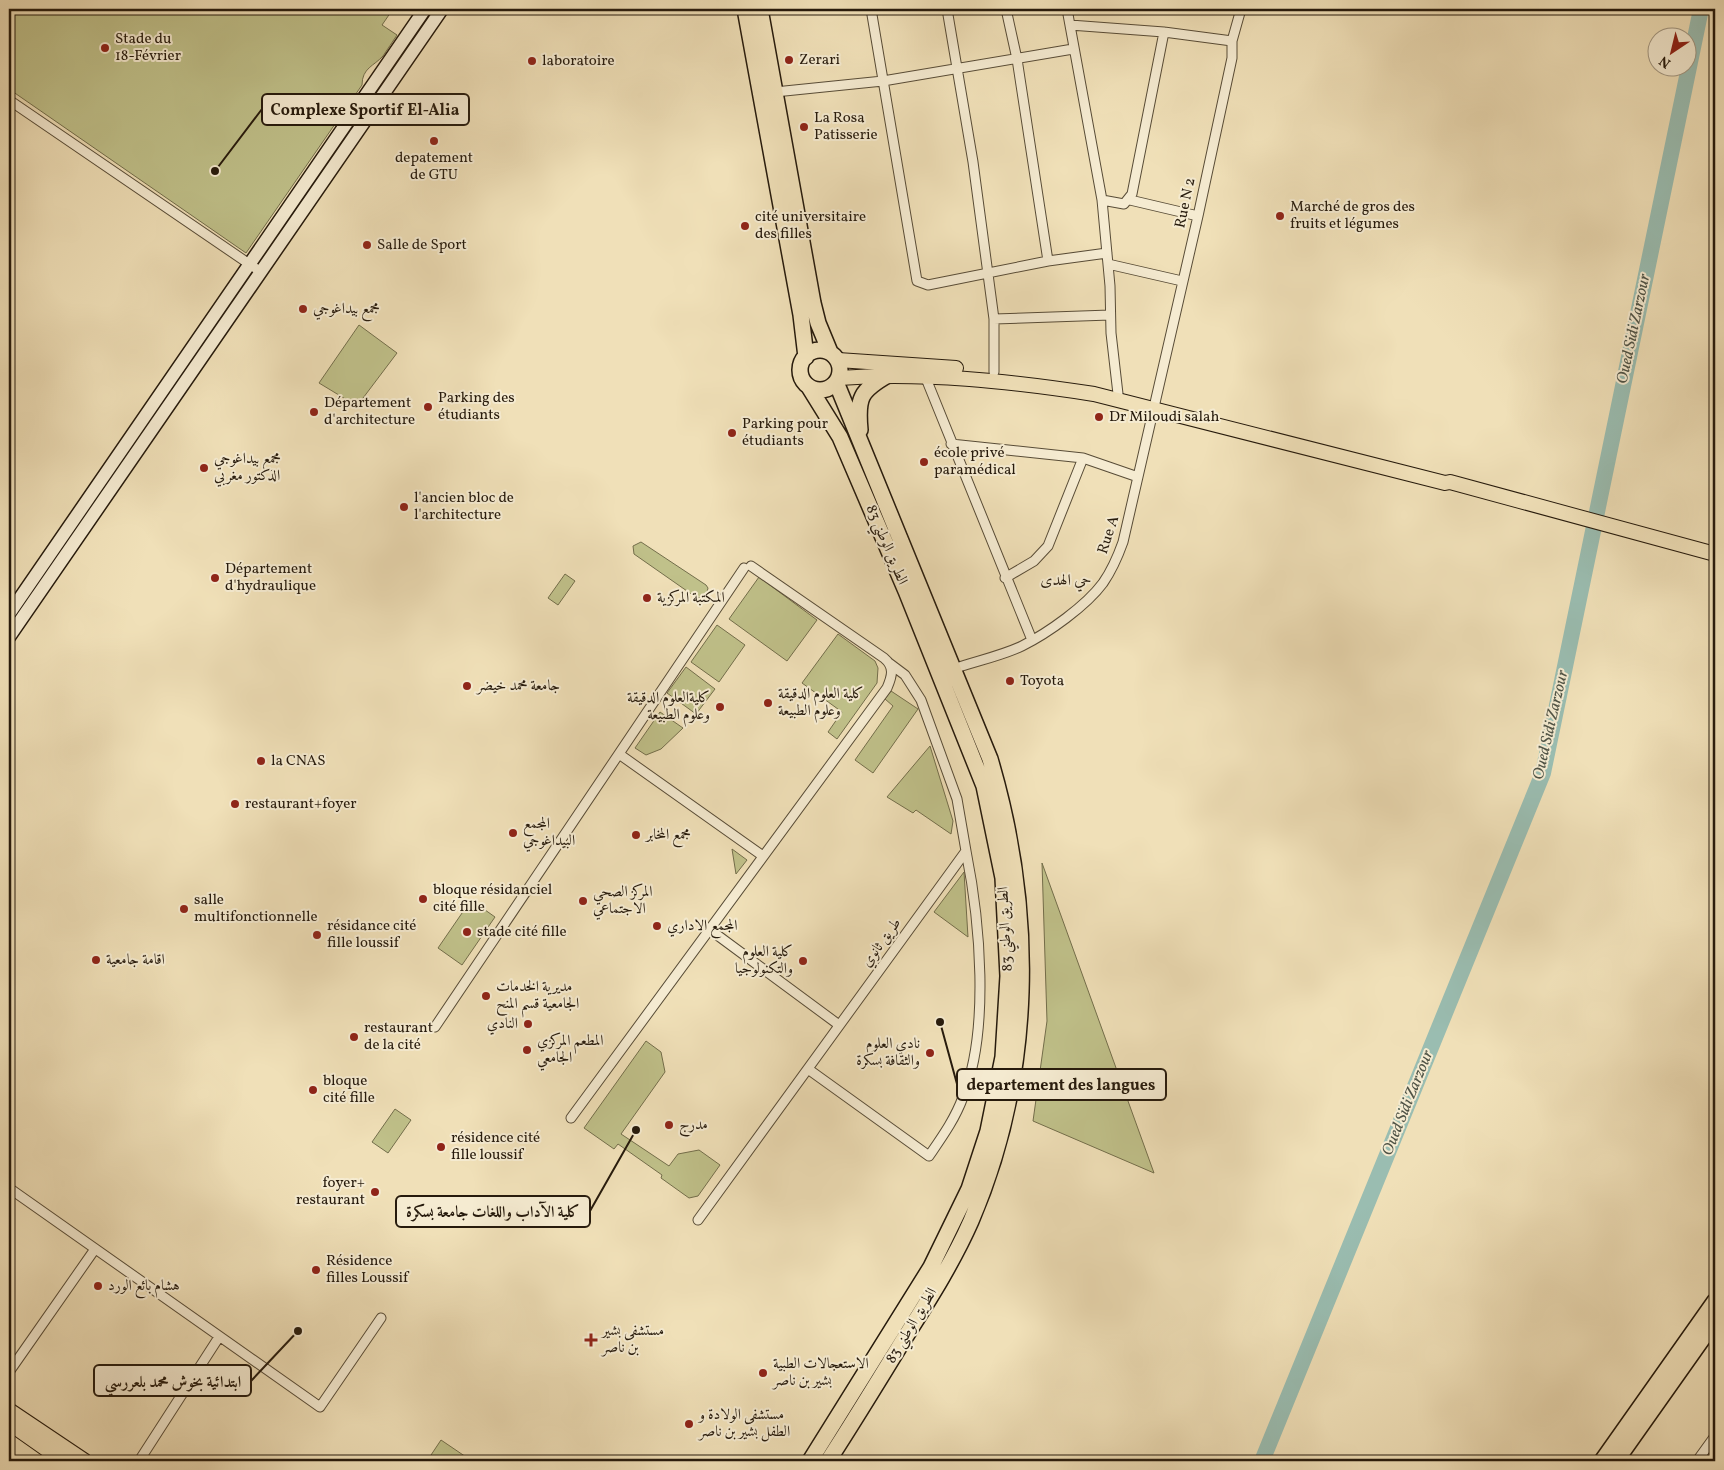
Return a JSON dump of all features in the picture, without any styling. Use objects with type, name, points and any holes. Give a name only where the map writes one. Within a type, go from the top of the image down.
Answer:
[{"type":"highway","points":[[745,9],[801,315],[806,357],[800,370],[803,380],[809,387],[827,389],[838,380],[841,369],[814,308],[760,9]]},
{"type":"highway","points":[[806,357],[818,350],[834,356]]},
{"type":"highway","points":[[861,439],[858,407],[861,397],[869,386],[888,375]]},
{"type":"highway","name":"الطريق الوطني 83","points":[[828,1461],[924,1307],[960,1244],[990,1174],[1010,1100],[1018,1036],[1022,970],[1016,875],[1004,809],[990,759],[861,439],[844,406],[838,380]]},
{"type":"highway","name":"الطريق الوطني 83","points":[[809,387],[840,437],[906,592],[984,786],[1003,878],[1008,976],[1003,1057],[988,1131],[969,1189],[931,1267],[810,1461]]},
{"type":"highway","points":[[1602,1461],[1715,1301]]},
{"type":"highway","points":[[1616,1461],[1715,1321]]},
{"type":"main road","points":[[9,614],[425,9]]},
{"type":"main road","points":[[9,637],[442,9]]},
{"type":"main road","points":[[834,356],[1064,381],[1118,394],[1154,406]]},
{"type":"main road","points":[[838,380],[888,375],[924,376],[1046,387],[1094,394],[1154,406],[1446,478],[1450,482],[1715,554]]},
{"type":"main road","points":[[9,1410],[85,1461]]},
{"type":"main road","points":[[9,1423],[63,1461]]},
{"type":"street","points":[[870,9],[884,81],[915,278],[925,285],[1048,261],[1107,253]]},
{"type":"street","points":[[948,9],[994,320],[994,372]]},
{"type":"street","points":[[1006,9],[1016,58],[1048,261]]},
{"type":"street","points":[[1067,9],[1102,200],[1118,394]]},
{"type":"street","name":"Rue N 2","points":[[1154,406],[1198,216],[1232,58],[1232,41],[1241,9]]},
{"type":"street","points":[[1070,25],[1164,32],[1232,41]]},
{"type":"street","points":[[1130,200],[1134,190],[1164,32]]},
{"type":"street","points":[[775,92],[884,81],[1073,49]]},
{"type":"street","points":[[9,100],[261,272]]},
{"type":"street","points":[[1102,200],[1120,204],[1130,200],[1198,216]]},
{"type":"street","points":[[1108,264],[1182,281]]},
{"type":"street","points":[[994,320],[1110,315]]},
{"type":"street","points":[[924,376],[1005,578],[1032,640]]},
{"type":"street","name":"Rue A","points":[[953,669],[1021,646],[1032,640],[1076,609],[1102,584],[1116,560],[1123,542],[1154,406]]},
{"type":"street","points":[[951,444],[1083,458],[1138,477]]},
{"type":"street","points":[[1005,578],[1034,561],[1048,546],[1083,458]]},
{"type":"street","points":[[435,1027],[748,567],[905,675],[921,700],[957,799],[977,920],[980,984],[976,1052],[964,1096],[953,1121],[929,1156],[808,1069]]},
{"type":"street","points":[[571,1118],[887,688],[892,675],[889,663]]},
{"type":"street","points":[[619,754],[763,856]]},
{"type":"street","name":"طريق ثانوي","points":[[698,1220],[966,851]]},
{"type":"street","points":[[709,929],[840,1025]]},
{"type":"street","points":[[9,1188],[320,1407],[381,1318]]},
{"type":"street","points":[[9,1372],[95,1249]]},
{"type":"street","points":[[139,1461],[219,1337]]},
{"type":"street","points":[[1697,1461],[1715,1436]]},
{"type":"green space","points":[[9,9],[393,9],[382,25],[397,35],[383,56],[366,71],[362,85],[246,253],[9,89]]},
{"type":"green space","points":[[359,325],[397,353],[357,406],[319,383]]},
{"type":"green space","points":[[641,542],[706,585],[708,588],[706,596],[697,598],[634,554],[633,546]]},
{"type":"green space","points":[[565,574],[575,581],[558,605],[548,598]]},
{"type":"green space","points":[[759,577],[817,620],[787,661],[729,619]]},
{"type":"green space","points":[[717,625],[745,645],[719,682],[691,662]]},
{"type":"green space","points":[[838,634],[875,661],[878,668],[877,683],[837,739],[828,732],[842,712],[802,683]]},
{"type":"green space","points":[[686,667],[715,689],[696,714],[667,693]]},
{"type":"green space","points":[[891,691],[918,709],[873,773],[855,760],[893,706],[885,699]]},
{"type":"green space","points":[[660,712],[683,728],[661,749],[646,755],[635,748]]},
{"type":"green space","points":[[930,746],[953,821],[951,834],[916,810],[913,813],[887,797]]},
{"type":"green space","points":[[732,849],[747,860],[736,874]]},
{"type":"green space","points":[[1042,863],[1154,1173],[1033,1121],[1047,1021]]},
{"type":"green space","points":[[964,872],[968,937],[934,912]]},
{"type":"green space","name":"stade cité fille","points":[[471,900],[495,917],[462,965],[438,948]]},
{"type":"green space","points":[[646,1041],[661,1052],[665,1072],[621,1134],[669,1166],[678,1154],[699,1150],[720,1165],[698,1196],[689,1198],[661,1178],[662,1175],[618,1144],[614,1149],[584,1128]]},
{"type":"green space","points":[[395,1109],[411,1120],[388,1153],[372,1142]]},
{"type":"green space","points":[[441,1440],[472,1461],[427,1461]]},
{"type":"waterway","name":"Oued Sidi Zarzour","points":[[1262,1461],[1543,773],[1701,9]]},
{"type":"place","name":"Stade du 18-Février","points":[[105,48]]},
{"type":"place","name":"Zerari","points":[[789,60]]},
{"type":"place","name":"laboratoire","points":[[532,61]]},
{"type":"place","name":"La Rosa Patisserie","points":[[804,127]]},
{"type":"place","name":"depatement de GTU","points":[[434,141]]},
{"type":"place","name":"Complexe Sportif El-Alia","points":[[215,171]]},
{"type":"place","name":"Marché de gros des fruits et légumes","points":[[1280,216]]},
{"type":"place","name":"cité universitaire des filles","points":[[745,226]]},
{"type":"place","name":"Salle de Sport","points":[[367,245]]},
{"type":"place","name":"مجمع بيداغوجي","points":[[303,309]]},
{"type":"place","name":"Parking des étudiants","points":[[428,407]]},
{"type":"place","name":"Département d'architecture","points":[[314,412]]},
{"type":"place","name":"Dr Miloudi salah","points":[[1099,417]]},
{"type":"place","name":"Parking pour étudiants","points":[[732,433]]},
{"type":"place","name":"école privé paramédical","points":[[924,462]]},
{"type":"place","name":"مجمع بيداغوجي الدكتور مغربي","points":[[204,468]]},
{"type":"place","name":"l'ancien bloc de l'architecture","points":[[404,507]]},
{"type":"place","name":"Département d'hydraulique","points":[[215,578]]},
{"type":"place","name":"المكتبة المركزية","points":[[647,598]]},
{"type":"place","name":"Toyota","points":[[1010,681]]},
{"type":"place","name":"جامعة محمد خيضر","points":[[467,686]]},
{"type":"place","name":"كلية العلوم الدقيقة وعلوم الطبيعة","points":[[768,703]]},
{"type":"place","name":"كليةالعلوم الدقيقة وعلوم الطبيعة","points":[[720,707]]},
{"type":"place","name":"la CNAS","points":[[261,761]]},
{"type":"place","name":"restaurant+foyer","points":[[235,804]]},
{"type":"place","name":"المجمع البيداغوجي","points":[[513,833]]},
{"type":"place","name":"مجمع المخابر","points":[[636,835]]},
{"type":"place","name":"bloque résidanciel cité fille","points":[[423,899]]},
{"type":"place","name":"المركز الصحي الاجتماعي","points":[[583,901]]},
{"type":"place","name":"salle multifonctionnelle","points":[[184,909]]},
{"type":"place","name":"المجمع الاداري","points":[[657,926]]},
{"type":"place","name":"stade cité fille","points":[[467,932]]},
{"type":"place","name":"résidance cité fille loussif","points":[[317,935]]},
{"type":"place","name":"اقامة جامعية","points":[[96,960]]},
{"type":"place","name":"كلية العلوم والتكنولوجيا","points":[[803,961]]},
{"type":"place","name":"مديرية الخدمات الجامعية قسم المنح","points":[[486,996]]},
{"type":"place","name":"departement des langues","points":[[940,1022]]},
{"type":"place","name":"النادي","points":[[528,1024]]},
{"type":"place","name":"restaurant de la cité","points":[[354,1037]]},
{"type":"place","name":"المطعم المركزي الجامعي","points":[[527,1050]]},
{"type":"place","name":"نادي العلوم والثقافة بسكرة","points":[[930,1053]]},
{"type":"place","name":"bloque cité fille","points":[[313,1090]]},
{"type":"place","name":"مدرج","points":[[669,1125]]},
{"type":"place","name":"كلية الآداب واللغات جامعة بسكرة","points":[[636,1130]]},
{"type":"place","name":"résidence cité fille loussif","points":[[441,1147]]},
{"type":"place","name":"foyer+ restaurant","points":[[375,1192]]},
{"type":"place","name":"Résidence filles Loussif","points":[[316,1270]]},
{"type":"place","name":"هشام بائع الورد","points":[[98,1286]]},
{"type":"place","name":"ابتدائية بخوش محمد بلعررسي","points":[[298,1331]]},
{"type":"place","name":"مستشفى بشير بن ناصر","points":[[591,1340]]},
{"type":"place","name":"الاستعجالات الطبية بشير بن ناصر","points":[[763,1373]]},
{"type":"place","name":"مستشفى الولادة و الطفل بشير بن ناصر","points":[[689,1424]]},
{"type":"district","name":"حي الهدى","points":[[1066,581]]}]
